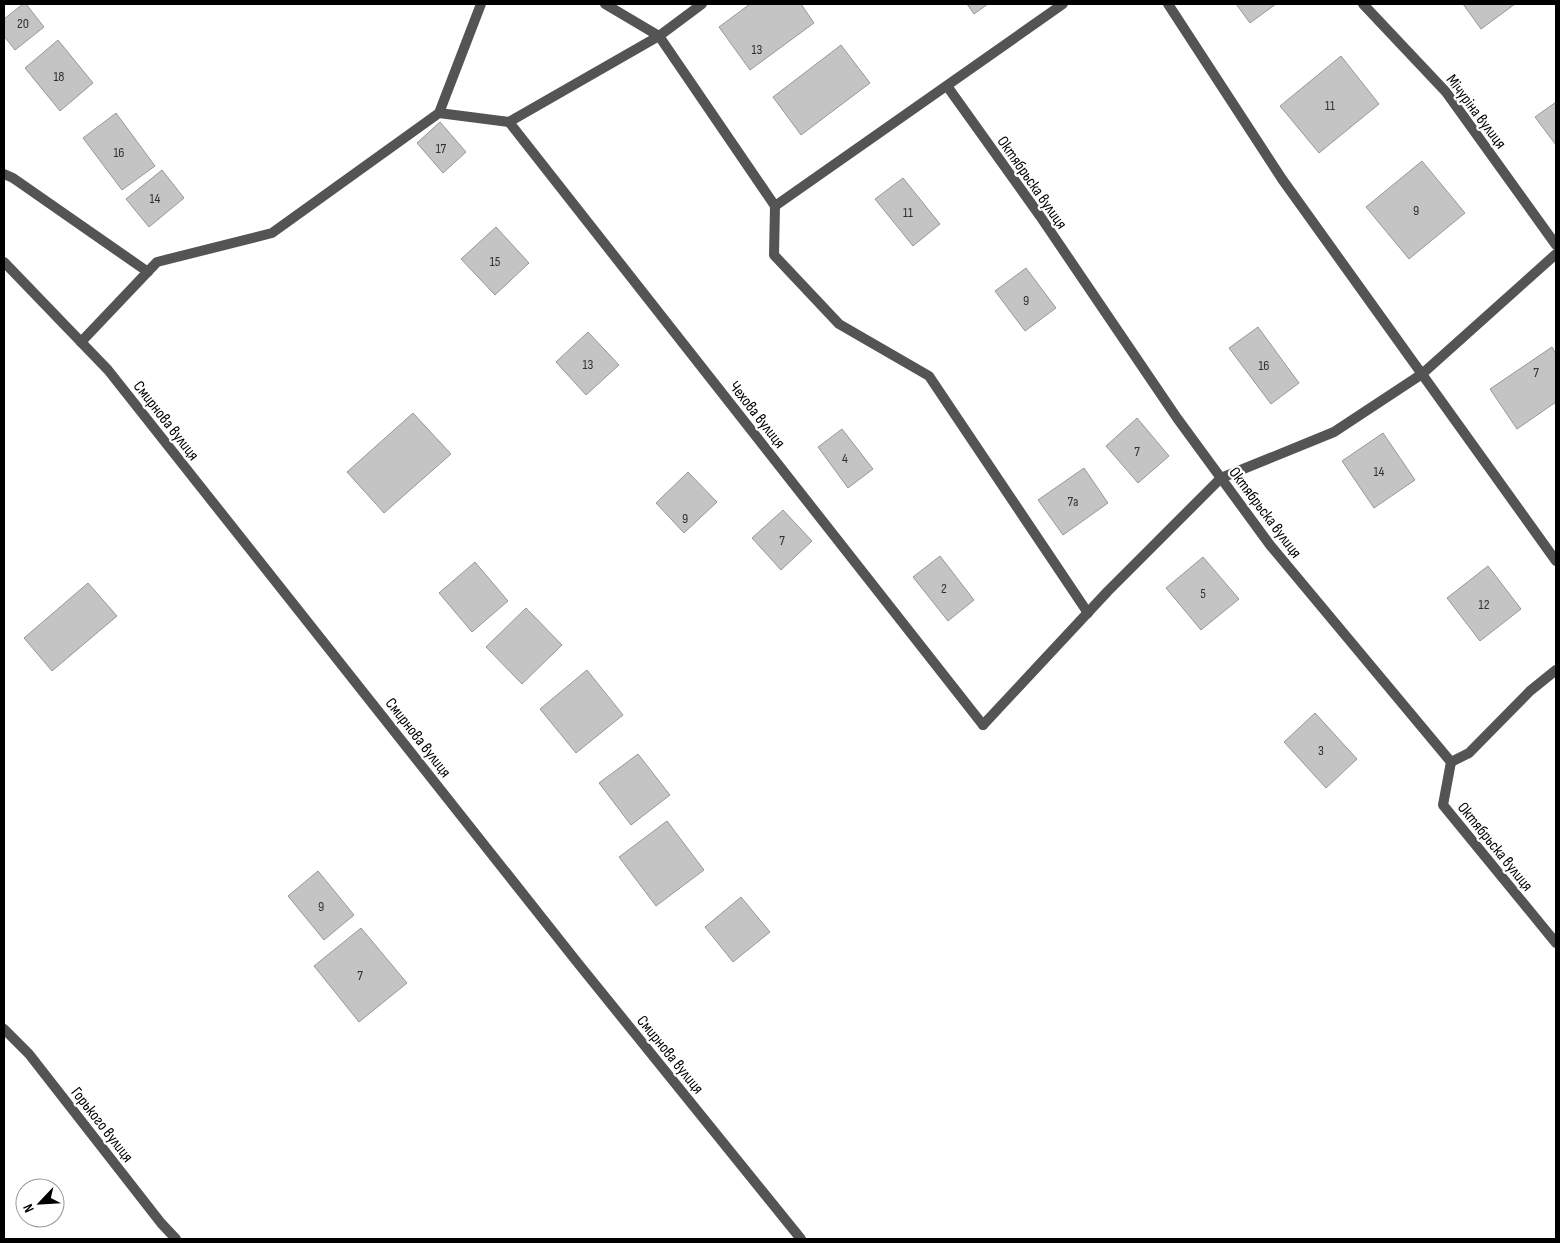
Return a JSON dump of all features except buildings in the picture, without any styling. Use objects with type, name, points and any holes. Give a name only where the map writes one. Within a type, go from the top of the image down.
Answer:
[{"type":"street","points":[[81,342],[157,262],[272,233],[439,113],[481,4]]},
{"type":"street","points":[[605,4],[659,36],[775,206],[774,255],[839,324],[929,376],[1088,613],[1221,478],[1334,432],[1422,374],[1556,254]]},
{"type":"street","points":[[439,113],[509,122],[659,36],[702,4]]},
{"type":"street","points":[[775,206],[1064,4]]},
{"type":"street","points":[[1168,4],[1282,179],[1422,374],[1555,553]]},
{"type":"street","name":"Мічуріна вулиця","points":[[1363,4],[1446,92],[1556,245]]},
{"type":"street","name":"Октябрьска вулиця","points":[[947,86],[1040,216],[1176,418],[1270,545],[1451,762],[1443,804],[1556,943]]},
{"type":"street","name":"Чехова вулиця","points":[[509,122],[983,725],[1088,613]]},
{"type":"street","points":[[4,174],[13,178],[148,272]]},
{"type":"street","name":"Смирнова вулиця","points":[[4,262],[108,370],[577,962],[801,1239]]},
{"type":"street","points":[[1451,762],[1469,753],[1530,691],[1556,670]]},
{"type":"street","name":"Горького вулиця","points":[[4,1029],[29,1054],[161,1223],[176,1239]]}]
